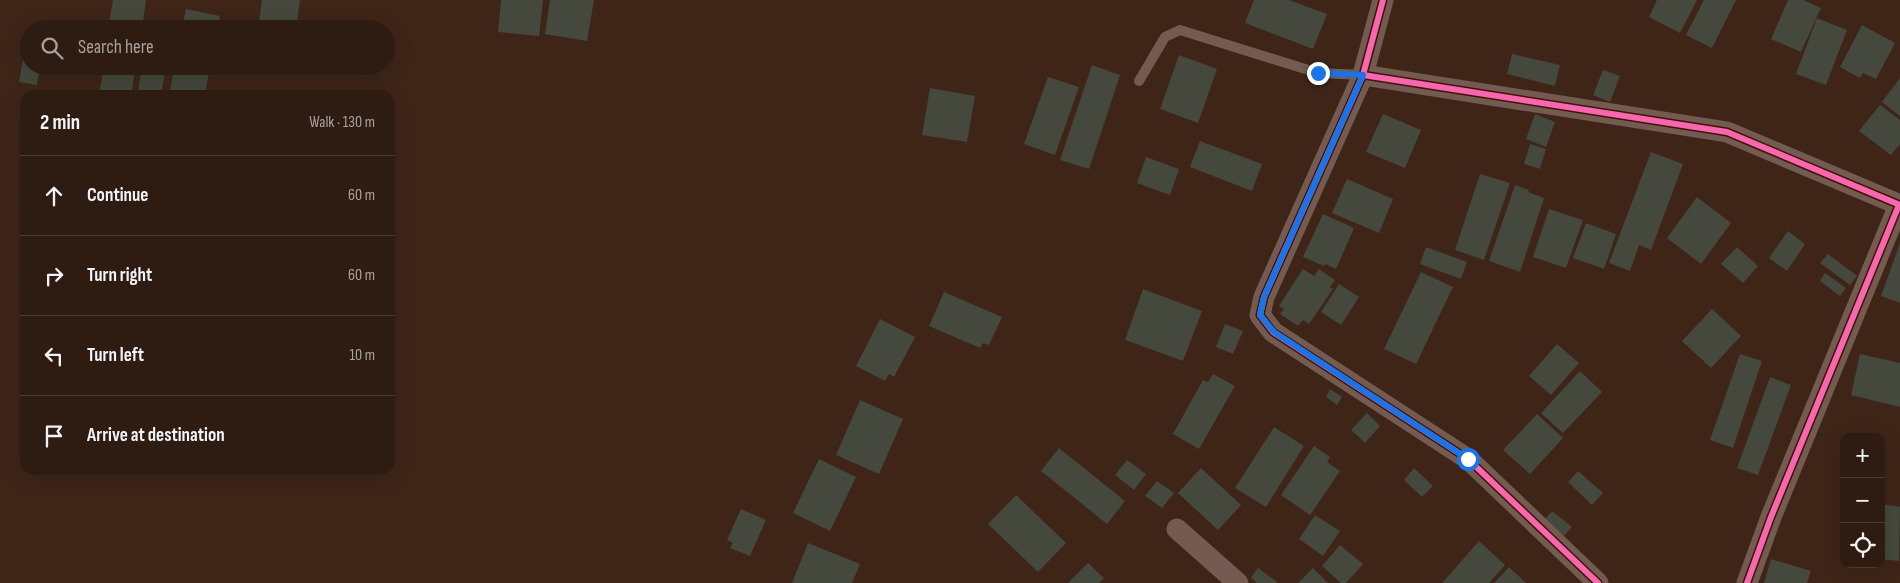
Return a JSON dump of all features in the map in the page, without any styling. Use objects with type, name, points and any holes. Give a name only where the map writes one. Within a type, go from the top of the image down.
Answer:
[{"type":"street","points":[[1383,0],[1363,75],[1264,297],[1260,315],[1274,332],[1468,459],[1598,583]]},
{"type":"street","points":[[1363,75],[1727,132],[1900,205],[1771,517],[1747,583]]},
{"type":"street","points":[[1177,529],[1238,583]]},
{"type":"lane","points":[[1139,81],[1165,37],[1180,30],[1318,73],[1363,75]]},
{"type":"building","points":[[113,0],[146,0],[143,20],[110,20]]},
{"type":"building","points":[[262,0],[300,0],[297,20],[259,20]]},
{"type":"building","points":[[501,0],[543,0],[539,36],[498,32]]},
{"type":"building","points":[[550,0],[594,0],[587,41],[545,34]]},
{"type":"building","points":[[1254,0],[1289,0],[1327,14],[1313,49],[1245,23]]},
{"type":"building","points":[[1657,0],[1697,0],[1680,33],[1649,17]]},
{"type":"building","points":[[1704,0],[1736,0],[1712,48],[1686,35]]},
{"type":"building","points":[[1788,0],[1803,0],[1821,8],[1801,52],[1771,39]]},
{"type":"building","points":[[186,9],[220,16],[219,20],[184,20]]},
{"type":"building","points":[[1817,18],[1847,30],[1826,85],[1796,74]]},
{"type":"building","points":[[1862,25],[1895,43],[1876,79],[1863,73],[1860,78],[1840,67]]},
{"type":"building","points":[[1512,54],[1560,65],[1555,86],[1507,74]]},
{"type":"building","points":[[1179,55],[1217,69],[1198,123],[1160,109]]},
{"type":"building","points":[[1092,65],[1120,75],[1089,169],[1060,160]]},
{"type":"building","points":[[1603,70],[1620,76],[1610,102],[1593,95]]},
{"type":"building","points":[[20,75],[39,75],[37,85],[19,82]]},
{"type":"building","points":[[102,75],[134,75],[132,90],[100,90]]},
{"type":"building","points":[[141,75],[164,75],[162,90],[138,90]]},
{"type":"building","points":[[173,75],[208,75],[206,90],[170,90]]},
{"type":"building","points":[[1048,77],[1079,87],[1055,155],[1024,144]]},
{"type":"building","points":[[1900,78],[1900,116],[1882,102]]},
{"type":"building","points":[[930,88],[975,96],[967,142],[922,135]]},
{"type":"building","points":[[1880,105],[1900,120],[1900,144],[1891,155],[1859,131]]},
{"type":"building","points":[[1383,114],[1421,130],[1405,168],[1366,152]]},
{"type":"building","points":[[1535,114],[1555,122],[1546,147],[1526,139]]},
{"type":"building","points":[[1200,141],[1262,164],[1252,191],[1190,167]]},
{"type":"building","points":[[1530,144],[1546,149],[1540,169],[1524,164]]},
{"type":"building","points":[[1651,152],[1683,164],[1651,250],[1639,245],[1630,271],[1609,263]]},
{"type":"building","points":[[1146,157],[1179,169],[1170,195],[1137,183]]},
{"type":"building","points":[[1480,174],[1510,183],[1484,260],[1455,250]]},
{"type":"building","points":[[1347,179],[1393,199],[1379,233],[1332,213]]},
{"type":"building","points":[[1515,185],[1544,198],[1520,272],[1489,261]]},
{"type":"building","points":[[1697,197],[1731,223],[1701,264],[1667,238]]},
{"type":"building","points":[[1549,209],[1583,220],[1566,268],[1533,257]]},
{"type":"building","points":[[1323,214],[1354,228],[1336,269],[1303,257]]},
{"type":"building","points":[[1586,223],[1616,234],[1604,269],[1573,258]]},
{"type":"building","points":[[1788,231],[1805,244],[1787,271],[1769,258]]},
{"type":"building","points":[[1900,243],[1900,303],[1881,296]]},
{"type":"building","points":[[1426,247],[1467,262],[1461,279],[1420,264]]},
{"type":"building","points":[[1737,247],[1758,266],[1743,283],[1721,264]]},
{"type":"building","points":[[1828,254],[1857,276],[1850,285],[1820,263]]},
{"type":"building","points":[[1303,269],[1314,276],[1319,269],[1335,280],[1330,287],[1325,284],[1333,289],[1309,324],[1303,320],[1298,326],[1280,314],[1284,309],[1279,306]]},
{"type":"building","points":[[1421,272],[1453,287],[1416,364],[1384,349]]},
{"type":"building","points":[[1825,273],[1846,288],[1840,296],[1820,281]]},
{"type":"building","points":[[1339,284],[1359,297],[1341,325],[1321,312]]},
{"type":"building","points":[[1143,289],[1202,311],[1183,361],[1125,340]]},
{"type":"building","points":[[944,292],[1002,317],[989,345],[983,343],[980,348],[929,326]]},
{"type":"building","points":[[1712,309],[1741,336],[1711,368],[1682,341]]},
{"type":"building","points":[[880,319],[915,337],[894,377],[889,374],[885,381],[856,366]]},
{"type":"building","points":[[1225,324],[1243,331],[1233,354],[1216,347]]},
{"type":"building","points":[[1557,344],[1579,363],[1551,395],[1529,376]]},
{"type":"building","points":[[1740,354],[1762,361],[1733,448],[1710,440]]},
{"type":"building","points":[[1860,354],[1900,363],[1900,407],[1851,395]]},
{"type":"building","points":[[1580,371],[1602,392],[1563,433],[1541,413]]},
{"type":"building","points":[[1213,374],[1235,386],[1199,449],[1173,434],[1203,380],[1208,382]]},
{"type":"building","points":[[1770,377],[1791,385],[1758,475],[1737,468]]},
{"type":"building","points":[[1330,389],[1342,397],[1337,405],[1326,397]]},
{"type":"building","points":[[860,400],[903,419],[879,474],[836,455]]},
{"type":"building","points":[[1367,413],[1380,426],[1365,443],[1351,430]]},
{"type":"building","points":[[1537,414],[1563,438],[1530,474],[1503,450]]},
{"type":"building","points":[[1274,427],[1304,446],[1266,507],[1235,488]]},
{"type":"building","points":[[1314,446],[1330,457],[1327,462],[1340,471],[1310,515],[1281,495]]},
{"type":"building","points":[[1059,448],[1125,501],[1107,524],[1041,471]]},
{"type":"building","points":[[819,459],[856,477],[830,531],[793,513]]},
{"type":"building","points":[[1127,460],[1146,474],[1134,490],[1115,475]]},
{"type":"building","points":[[1201,468],[1241,505],[1218,530],[1178,493]]},
{"type":"building","points":[[1414,468],[1433,486],[1422,497],[1404,480]]},
{"type":"building","points":[[1578,471],[1603,493],[1592,505],[1568,482]]},
{"type":"building","points":[[1157,481],[1174,493],[1162,508],[1145,496]]},
{"type":"building","points":[[1016,495],[1066,543],[1038,572],[988,524]]},
{"type":"building","points":[[1885,505],[1900,507],[1899,561],[1885,559]]},
{"type":"building","points":[[741,509],[766,520],[750,556],[730,548],[733,543],[727,540]]},
{"type":"building","points":[[1552,511],[1572,527],[1564,536],[1545,519]]},
{"type":"building","points":[[1315,515],[1340,531],[1323,556],[1299,539]]},
{"type":"building","points":[[1479,541],[1505,565],[1489,583],[1444,583],[1443,582]]},
{"type":"building","points":[[808,543],[860,564],[852,583],[792,583]]},
{"type":"building","points":[[1340,545],[1363,564],[1346,583],[1341,583],[1322,566]]},
{"type":"building","points":[[1771,559],[1811,571],[1807,583],[1764,583]]},
{"type":"building","points":[[1088,563],[1104,578],[1099,583],[1068,583]]},
{"type":"building","points":[[1509,567],[1526,583],[1494,583]]},
{"type":"building","points":[[1258,568],[1277,582],[1257,583],[1251,578]]},
{"type":"building","points":[[1313,568],[1328,583],[1298,583]]},
{"type":"cycle path","points":[[1383,0],[1363,75],[1264,297],[1260,315],[1273,332],[1468,459],[1598,583]]},
{"type":"cycle path","points":[[1363,75],[1727,132],[1900,205]]},
{"type":"cycle path","points":[[1747,583],[1771,517],[1899,205]]},
{"type":"route","points":[[1318,73],[1363,75],[1264,297],[1260,315],[1274,332],[1468,459]]}]
